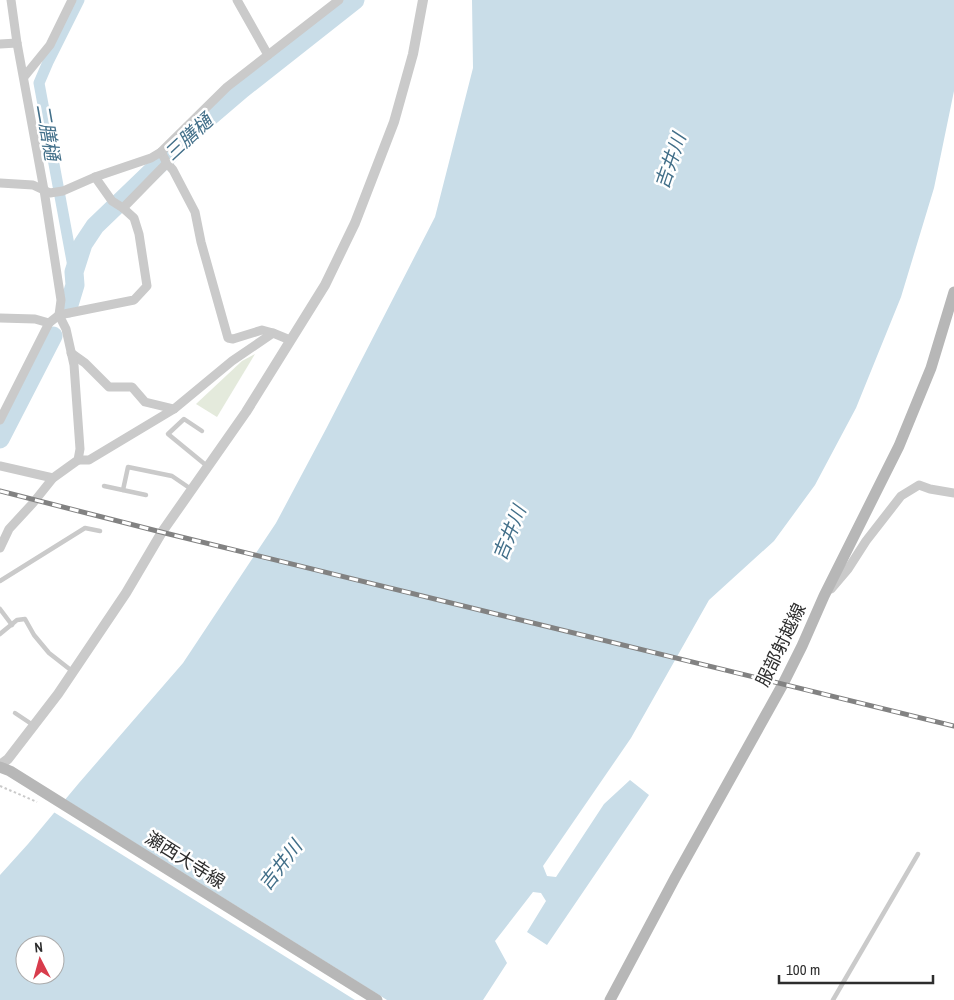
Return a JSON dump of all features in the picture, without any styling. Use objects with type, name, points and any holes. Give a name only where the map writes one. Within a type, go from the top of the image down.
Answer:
[{"type":"main road","name":"服部射越線","points":[[610,1000],[802,646],[824,596],[899,446],[931,368],[954,292]]},
{"type":"main road","name":"瀬西大寺線","points":[[3,768],[377,1000]]},
{"type":"street","points":[[11,0],[17,43],[47,192],[61,300],[58,315],[66,328],[74,365],[80,449],[78,460]]},
{"type":"street","points":[[24,77],[50,44],[72,0]]},
{"type":"street","points":[[237,0],[268,55]]},
{"type":"street","points":[[0,183],[33,184],[47,192],[63,191],[95,177],[151,158],[161,152],[228,87],[339,0]]},
{"type":"street","points":[[3,768],[58,694],[126,593],[162,532],[246,412],[325,285],[355,223],[396,114],[413,54],[423,0]]},
{"type":"street","points":[[0,44],[17,43]]},
{"type":"street","points":[[161,152],[173,170],[195,212],[201,242],[228,338],[233,339],[262,330],[290,340]]},
{"type":"street","points":[[123,208],[167,163]]},
{"type":"street","points":[[0,420],[49,323],[58,315],[134,300],[147,286],[139,234],[134,218],[112,201],[95,177]]},
{"type":"street","points":[[0,318],[35,319],[49,323]]},
{"type":"street","points":[[0,548],[9,529],[53,478],[78,460],[90,460],[174,409],[232,361],[273,333]]},
{"type":"street","points":[[71,353],[85,363],[109,387],[132,387],[145,402],[174,409]]},
{"type":"street","points":[[0,466],[53,478]]},
{"type":"street","points":[[824,596],[848,569],[866,541],[901,496],[918,484],[954,493]]},
{"type":"lane","points":[[202,431],[184,419],[168,434],[208,467]]},
{"type":"lane","points":[[123,490],[128,467],[172,476],[192,490]]},
{"type":"lane","points":[[104,486],[146,495]]},
{"type":"lane","points":[[0,581],[85,528],[100,531]]},
{"type":"lane","points":[[0,609],[12,625]]},
{"type":"lane","points":[[0,634],[17,620],[25,619],[34,635],[49,653],[73,672]]},
{"type":"lane","points":[[14,713],[34,726]]},
{"type":"lane","points":[[833,1000],[918,854]]},
{"type":"shaded area","points":[[255,354],[217,417],[196,404],[242,361]]},
{"type":"water","name":"吉井川","points":[[472,0],[954,0],[954,91],[934,188],[901,297],[856,408],[815,485],[774,541],[709,600],[631,738],[543,866],[547,876],[556,877],[604,804],[630,780],[649,795],[547,945],[527,932],[546,901],[541,893],[533,892],[495,941],[507,963],[483,1000],[0,1000],[0,875],[183,663],[276,523],[435,217],[473,68]]},
{"type":"pier","points":[[63,798],[387,1000],[355,1000],[52,811]]},
{"type":"waterway","name":"二膳樋","points":[[74,272],[39,83],[79,0]]},
{"type":"waterway","name":"三膳樋","points":[[68,308],[75,285],[74,272],[83,244],[95,226],[201,124],[242,89],[355,0]]},
{"type":"waterway","name":"三膳樋","points":[[0,439],[53,336]]},
{"type":"railway","points":[[0,491],[954,726]]}]
